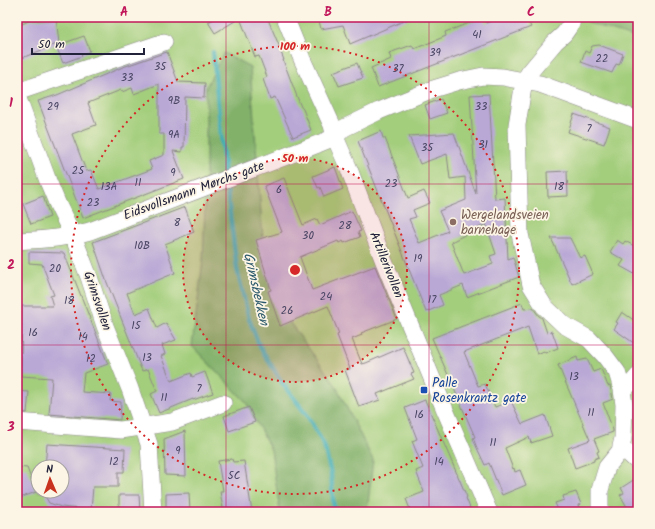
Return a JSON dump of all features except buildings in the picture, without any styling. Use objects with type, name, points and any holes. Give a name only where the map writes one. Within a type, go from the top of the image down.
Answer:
[{"type":"street","name":"Artillerivollen","points":[[285,17],[332,125],[335,137],[444,410],[489,512]]},
{"type":"street","points":[[573,17],[571,24],[564,34],[550,48],[524,81],[517,125],[520,234],[531,285],[544,306],[564,325],[589,339],[605,356],[617,372],[622,390],[624,418],[623,438],[620,452],[607,467],[600,490],[600,512]]},
{"type":"street","points":[[17,92],[164,42]]},
{"type":"street","name":"Eidsvollsmann Mørchs gate","points":[[17,241],[42,240],[73,236],[262,166],[335,137],[344,128],[357,120],[433,89],[459,81],[483,76],[503,77],[540,84],[638,120]]},
{"type":"street","name":"Grimsvollen","points":[[17,96],[48,180],[73,236],[89,278],[105,326],[130,389],[149,444],[153,512]]},
{"type":"street","points":[[622,390],[633,382],[638,376]]},
{"type":"street","points":[[17,422],[121,430],[172,422],[223,403]]},
{"type":"street","points":[[620,452],[628,453],[638,462]]},
{"type":"green space","points":[[17,17],[638,17],[638,512],[17,512]]},
{"type":"green space","points":[[586,17],[638,17],[638,39],[589,23]]},
{"type":"green space","points":[[224,53],[250,67],[263,239],[282,312],[335,384],[373,460],[367,512],[280,512],[271,450],[246,402],[192,346],[203,260],[206,175],[206,87]]},
{"type":"waterway","name":"Grimsbekken","points":[[213,52],[225,176]]},
{"type":"waterway","name":"Grimsbekken","points":[[226,183],[237,269],[249,319],[260,347],[283,384],[307,415],[324,445],[331,474],[334,512]]},
{"type":"place","name":"Wergelandsveien barnehage","points":[[453,222]]},
{"type":"place","name":"Palle Rosenkrantz gate","points":[[424,390]]}]
